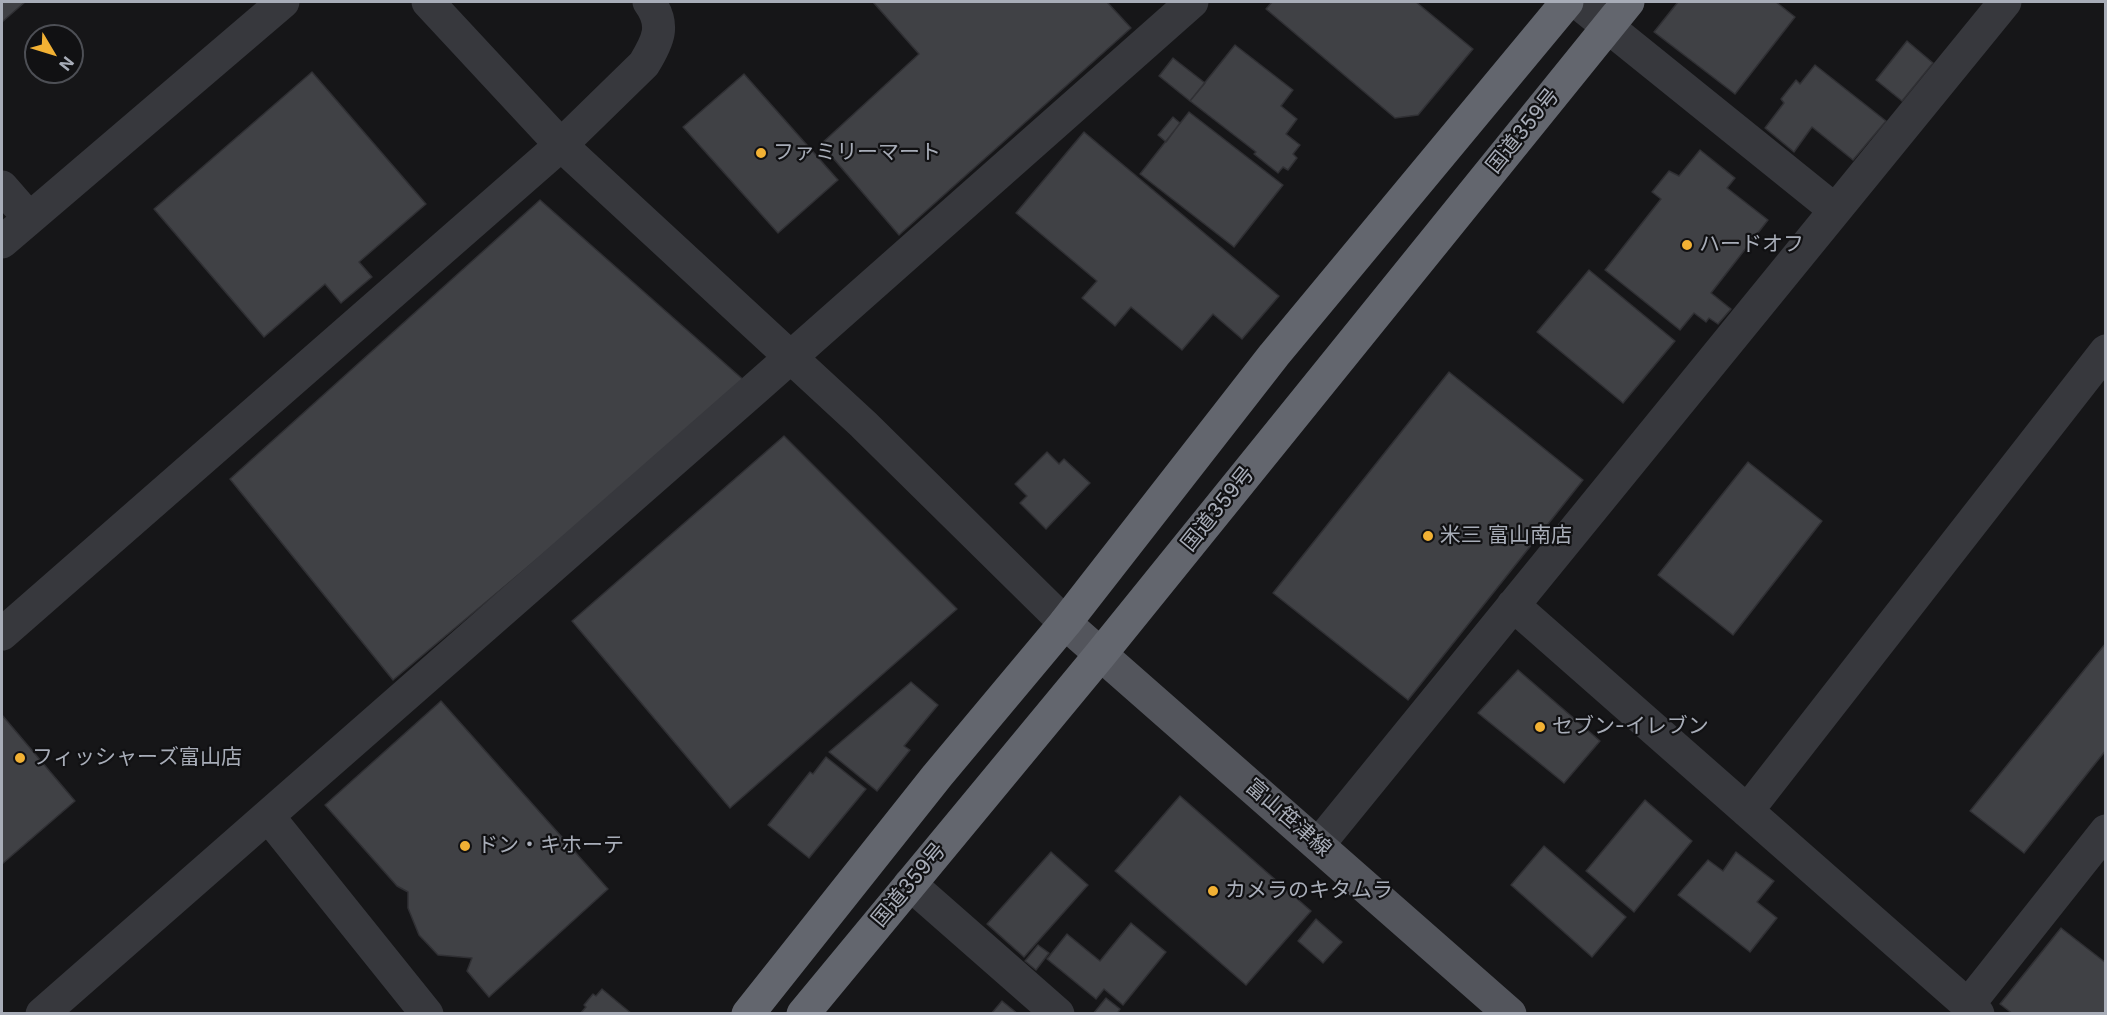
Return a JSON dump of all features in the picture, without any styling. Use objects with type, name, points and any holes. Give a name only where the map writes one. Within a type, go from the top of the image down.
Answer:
[{"type":"highway","points":[[748,1014],[937,776],[1065,623],[1274,355],[1567,2]]},
{"type":"highway","name":"国道359号","points":[[803,1014],[1100,655],[1628,2]]},
{"type":"main road","name":"富山笹津線","points":[[1065,623],[1510,1014]]},
{"type":"street","points":[[2,242],[283,2]]},
{"type":"street","points":[[428,2],[561,144],[863,424],[1065,623]]},
{"type":"street","points":[[2,634],[561,144],[644,63],[654,48],[659,25],[656,11],[648,2]]},
{"type":"street","points":[[42,1014],[1192,2]]},
{"type":"street","points":[[1577,2],[1835,210]]},
{"type":"street","points":[[1318,845],[2005,2]]},
{"type":"street","points":[[2,187],[29,218]]},
{"type":"street","points":[[1747,811],[2106,351]]},
{"type":"street","points":[[1513,605],[1973,1009],[2106,831]]},
{"type":"street","points":[[268,816],[427,1014]]},
{"type":"street","points":[[910,884],[1058,1014]]},
{"type":"building","points":[[2,2],[25,2],[2,22]]},
{"type":"building","points":[[873,2],[1107,2],[1131,28],[899,235],[821,144],[919,54]]},
{"type":"building","points":[[1272,2],[1416,2],[1473,49],[1418,115],[1395,118],[1266,9]]},
{"type":"building","points":[[1678,2],[1776,2],[1795,17],[1735,94],[1654,32]]},
{"type":"building","points":[[1907,41],[1933,63],[1902,101],[1876,80]]},
{"type":"building","points":[[1235,45],[1293,90],[1281,106],[1297,119],[1286,134],[1300,145],[1293,154],[1297,158],[1288,170],[1283,167],[1278,173],[1254,154],[1256,152],[1190,101]]},
{"type":"building","points":[[1173,58],[1205,83],[1190,101],[1159,76]]},
{"type":"building","points":[[1815,65],[1886,121],[1853,160],[1812,127],[1794,152],[1765,128],[1784,103],[1781,99],[1796,80],[1800,84]]},
{"type":"building","points":[[312,72],[426,204],[359,262],[372,277],[341,303],[325,284],[264,337],[154,209]]},
{"type":"building","name":"ファミリーマート","points":[[744,74],[838,180],[778,233],[683,127]]},
{"type":"building","points":[[1189,112],[1283,185],[1234,247],[1140,174]]},
{"type":"building","points":[[1173,117],[1180,123],[1166,142],[1158,135]]},
{"type":"building","points":[[1084,132],[1279,296],[1242,339],[1213,314],[1182,350],[1131,307],[1115,326],[1082,298],[1097,281],[1016,213]]},
{"type":"building","name":"ハードオフ","points":[[1700,150],[1735,178],[1727,188],[1768,220],[1711,293],[1731,309],[1718,324],[1709,318],[1706,322],[1694,313],[1680,330],[1605,270],[1661,199],[1652,192],[1669,171],[1679,176]]},
{"type":"building","points":[[540,200],[747,383],[393,680],[230,479]]},
{"type":"building","points":[[1589,270],[1675,341],[1623,403],[1537,332]]},
{"type":"building","name":"米三 富山南店","points":[[1449,372],[1583,480],[1408,700],[1273,593]]},
{"type":"building","points":[[784,436],[957,609],[730,808],[572,621]]},
{"type":"building","points":[[1047,452],[1059,464],[1064,459],[1090,483],[1046,529],[1020,503],[1027,496],[1015,484]]},
{"type":"building","points":[[1748,462],[1822,521],[1733,635],[1658,575]]},
{"type":"building","points":[[2106,643],[2106,750],[2024,853],[1970,811]]},
{"type":"building","name":"セブン-イレブン","points":[[1518,670],[1600,741],[1564,783],[1478,713]]},
{"type":"building","points":[[911,682],[938,705],[904,746],[910,750],[877,791],[829,752]]},
{"type":"building","name":"ドン・キホーテ","points":[[441,701],[608,889],[489,997],[467,971],[472,958],[438,955],[419,935],[408,908],[408,892],[397,886],[325,805]]},
{"type":"building","name":"フィッシャーズ富山店","points":[[2,715],[75,801],[2,864]]},
{"type":"building","points":[[826,757],[866,789],[809,858],[768,825],[810,772],[813,774]]},
{"type":"building","name":"カメラのキタムラ","points":[[1180,796],[1311,911],[1246,985],[1115,871]]},
{"type":"building","points":[[1645,800],[1692,841],[1634,912],[1586,871]]},
{"type":"building","points":[[1544,846],[1626,917],[1592,957],[1511,885]]},
{"type":"building","points":[[1051,852],[1088,885],[1024,957],[987,924]]},
{"type":"building","points":[[1736,852],[1774,881],[1757,902],[1777,918],[1750,952],[1678,895],[1708,860],[1723,871]]},
{"type":"building","points":[[1316,919],[1342,942],[1323,963],[1298,941]]},
{"type":"building","points":[[1131,923],[1166,952],[1123,1005],[1104,989],[1096,999],[1047,959],[1067,934],[1100,961]]},
{"type":"building","points":[[2061,928],[2106,963],[2106,1014],[2013,1014],[2000,1004]]},
{"type":"building","points":[[1038,945],[1049,953],[1036,970],[1025,961]]},
{"type":"building","points":[[602,989],[632,1014],[580,1014],[593,994],[596,996]]},
{"type":"building","points":[[1106,998],[1120,1009],[1117,1014],[1093,1014]]},
{"type":"building","points":[[1002,1001],[1018,1014],[991,1014]]},
{"type":"place","name":"ファミリーマート","points":[[761,153]]},
{"type":"place","name":"ハードオフ","points":[[1687,245]]},
{"type":"place","name":"米三 富山南店","points":[[1428,536]]},
{"type":"place","name":"セブン-イレブン","points":[[1540,727]]},
{"type":"place","name":"フィッシャーズ富山店","points":[[20,758]]},
{"type":"place","name":"ドン・キホーテ","points":[[465,846]]},
{"type":"place","name":"カメラのキタムラ","points":[[1213,891]]}]
